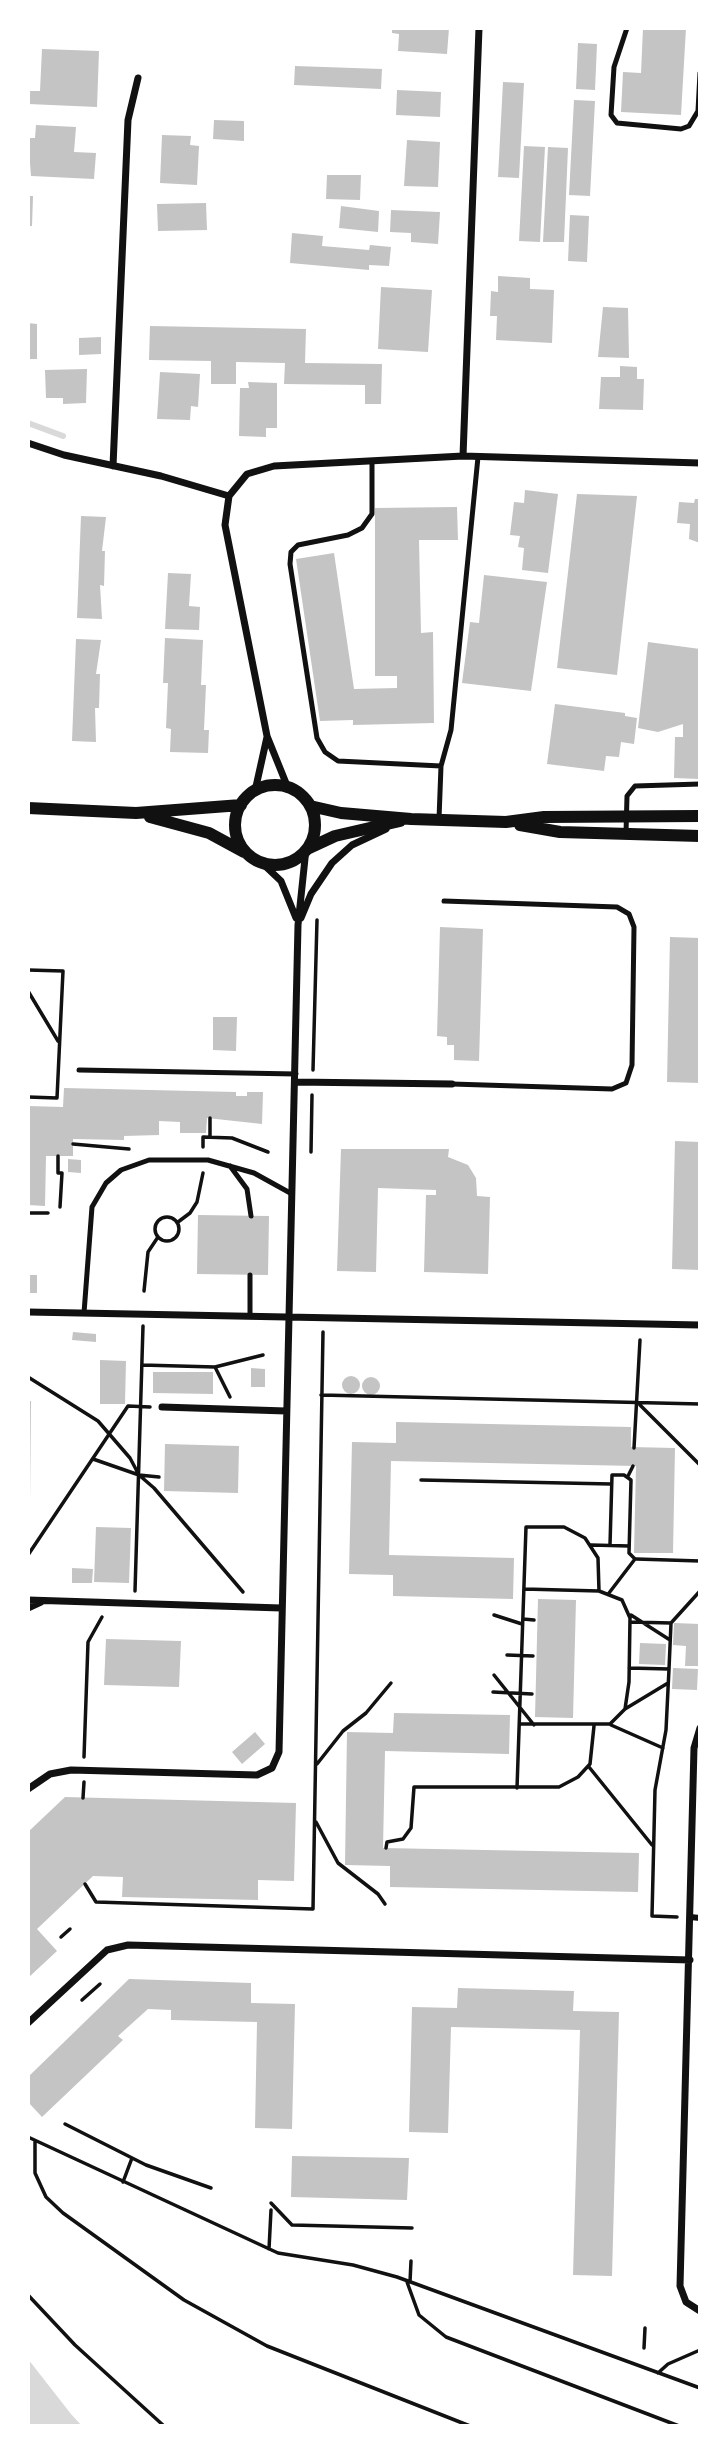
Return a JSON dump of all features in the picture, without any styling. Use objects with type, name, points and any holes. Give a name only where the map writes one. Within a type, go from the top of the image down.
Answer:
[{"type":"street","points":[[463,457],[479,28]]},
{"type":"street","points":[[113,466],[128,120],[138,78]]},
{"type":"street","points":[[28,443],[229,496]]},
{"type":"street","points":[[288,788],[267,736],[225,525],[229,496],[242,478],[259,468],[463,457],[700,463]]},
{"type":"street","points":[[255,791],[267,736]]},
{"type":"street","points":[[28,1789],[50,1774],[84,1770],[251,1776],[272,1768],[280,1746],[298,925],[306,849],[314,828],[310,806],[300,795],[288,788],[271,786],[255,791],[241,805],[235,830],[247,854]]},
{"type":"street","points":[[28,808],[136,813],[241,805]]},
{"type":"street","points":[[310,806],[411,819],[506,822],[560,832],[700,836]]},
{"type":"street","points":[[136,813],[209,833],[262,863],[282,881],[298,925]]},
{"type":"street","points":[[506,822],[544,817],[700,816]]},
{"type":"street","points":[[262,863],[284,864],[306,849],[335,836],[411,819]]},
{"type":"street","points":[[298,925],[317,883],[340,855],[365,838],[411,819]]},
{"type":"street","points":[[295,1078],[312,1083],[452,1084]]},
{"type":"street","points":[[28,1312],[250,1314],[700,1325]]},
{"type":"street","points":[[162,1407],[286,1411]]},
{"type":"street","points":[[28,1600],[281,1608]]},
{"type":"street","points":[[28,1608],[45,1601]]},
{"type":"street","points":[[700,1728],[694,1748],[680,2286],[689,2306],[700,2311]]},
{"type":"street","points":[[690,1917],[700,1918]]},
{"type":"street","points":[[28,2023],[107,1950],[128,1945],[690,1960]]},
{"type":"lane","points":[[627,28],[614,63],[611,112],[617,123],[681,129],[689,126],[698,111],[700,73]]},
{"type":"lane","points":[[439,820],[441,766],[451,730],[478,457]]},
{"type":"lane","points":[[372,461],[372,514],[362,528],[348,536],[298,545],[291,552],[290,564],[317,738],[326,752],[338,761],[441,766]]},
{"type":"lane","points":[[626,835],[627,796],[637,785],[700,784]]},
{"type":"lane","points":[[443,901],[617,907],[629,915],[634,928],[632,1065],[626,1083],[612,1089],[452,1084]]},
{"type":"lane","points":[[79,1070],[295,1078]]},
{"type":"lane","points":[[84,1313],[89,1219],[96,1198],[106,1183],[121,1170],[143,1161],[203,1160],[254,1172],[292,1194]]},
{"type":"lane","points":[[228,1164],[247,1189],[251,1216]]},
{"type":"lane","points":[[250,1275],[250,1314]]},
{"type":"path","points":[[311,1152],[318,915]]},
{"type":"path","points":[[28,970],[63,971],[57,1098],[28,1097]]},
{"type":"path","points":[[28,991],[60,1042]]},
{"type":"path","points":[[210,1137],[211,1118]]},
{"type":"path","points":[[203,1149],[203,1137],[232,1138],[268,1152]]},
{"type":"path","points":[[73,1144],[129,1149]]},
{"type":"path","points":[[58,1156],[58,1173],[62,1173],[60,1207]]},
{"type":"path","points":[[178,1222],[190,1213],[197,1202],[203,1173]]},
{"type":"path","points":[[28,1213],[48,1213]]},
{"type":"path","points":[[167,1216],[178,1222],[179,1230],[173,1240],[165,1241],[158,1237],[155,1225],[160,1219],[167,1216]]},
{"type":"path","points":[[144,1291],[148,1252],[158,1237]]},
{"type":"path","points":[[134,1604],[143,1324]]},
{"type":"path","points":[[634,1447],[640,1340]]},
{"type":"path","points":[[142,1364],[215,1367],[263,1355]]},
{"type":"path","points":[[215,1367],[237,1409]]},
{"type":"path","points":[[28,1377],[95,1419],[110,1434],[139,1475],[154,1488],[246,1595],[247,1607]]},
{"type":"path","points":[[321,1395],[700,1404]]},
{"type":"path","points":[[638,1403],[700,1465]]},
{"type":"path","points":[[28,1555],[128,1406],[162,1407]]},
{"type":"path","points":[[93,1459],[139,1475],[159,1476]]},
{"type":"path","points":[[628,1476],[633,1466]]},
{"type":"path","points":[[610,1545],[612,1475],[628,1476]]},
{"type":"path","points":[[628,1476],[631,1480],[629,1553],[635,1559],[700,1561]]},
{"type":"path","points":[[421,1480],[611,1484]]},
{"type":"path","points":[[517,1788],[526,1527],[569,1528],[591,1545],[598,1558],[599,1591]]},
{"type":"path","points":[[591,1545],[629,1546]]},
{"type":"path","points":[[609,1593],[635,1559]]},
{"type":"path","points":[[524,1589],[599,1591],[609,1593],[624,1602],[630,1622],[625,1709]]},
{"type":"path","points":[[690,1917],[652,1916],[653,1846],[671,1623],[700,1591]]},
{"type":"path","points":[[629,1614],[670,1640]]},
{"type":"path","points":[[494,1615],[523,1622],[534,1620]]},
{"type":"path","points":[[83,1798],[88,1639],[102,1617]]},
{"type":"path","points":[[630,1622],[671,1623]]},
{"type":"path","points":[[507,1655],[533,1656]]},
{"type":"path","points":[[629,1668],[669,1669]]},
{"type":"path","points":[[494,1675],[534,1725]]},
{"type":"path","points":[[316,1769],[344,1731],[366,1713],[391,1683]]},
{"type":"path","points":[[610,1724],[625,1709],[668,1683]]},
{"type":"path","points":[[493,1692],[532,1694]]},
{"type":"path","points":[[520,1724],[610,1724],[663,1748]]},
{"type":"path","points":[[386,1848],[387,1843],[403,1839],[411,1828],[414,1787],[559,1787],[578,1777],[589,1767],[594,1753],[594,1726]]},
{"type":"path","points":[[589,1767],[653,1846]]},
{"type":"path","points":[[314,1818],[321,1837],[338,1863],[378,1894],[385,1904]]},
{"type":"path","points":[[61,1937],[70,1929]]},
{"type":"path","points":[[82,2000],[100,1983]]},
{"type":"path","points":[[65,2124],[132,2158],[211,2188]]},
{"type":"path","points":[[28,2137],[269,2249],[375,2270],[700,2388]]},
{"type":"path","points":[[36,2141],[35,2173],[46,2197],[63,2213],[184,2300],[267,2346],[470,2426]]},
{"type":"path","points":[[122,2182],[132,2158]]},
{"type":"path","points":[[271,2203],[292,2225],[412,2228]]},
{"type":"path","points":[[269,2249],[271,2210]]},
{"type":"path","points":[[411,2261],[409,2282],[419,2315],[446,2337],[679,2426]]},
{"type":"path","points":[[28,2295],[75,2345],[164,2426]]},
{"type":"path","points":[[644,2348],[645,2328]]},
{"type":"path","points":[[658,2373],[668,2364],[700,2350]]},
{"type":"shaded area","points":[[28,2359],[71,2414],[82,2426],[28,2426]]},
{"type":"building","points":[[392,28],[449,28],[447,54],[398,51],[399,34],[392,33]]},
{"type":"building","points":[[643,28],[686,28],[681,115],[621,112],[623,72],[641,73]]},
{"type":"building","points":[[578,43],[597,44],[595,90],[576,89]]},
{"type":"building","points":[[42,49],[99,51],[97,107],[28,104],[28,91],[40,91]]},
{"type":"building","points":[[295,66],[382,69],[381,89],[294,85]]},
{"type":"building","points":[[503,82],[524,83],[519,178],[498,177]]},
{"type":"building","points":[[397,90],[441,92],[440,117],[396,115]]},
{"type":"building","points":[[574,100],[595,101],[590,196],[569,195]]},
{"type":"building","points":[[214,120],[244,121],[244,141],[213,139]]},
{"type":"building","points":[[36,125],[76,127],[74,152],[96,153],[94,179],[31,176],[28,138],[35,138]]},
{"type":"building","points":[[162,135],[191,136],[190,145],[199,146],[197,185],[160,183]]},
{"type":"building","points":[[407,140],[440,142],[438,187],[404,186]]},
{"type":"building","points":[[524,146],[545,147],[540,242],[519,241]]},
{"type":"building","points":[[548,147],[568,148],[564,242],[543,242]]},
{"type":"building","points":[[327,175],[361,175],[360,200],[326,199]]},
{"type":"building","points":[[28,196],[33,196],[32,226],[28,226]]},
{"type":"building","points":[[206,203],[207,230],[158,231],[157,204]]},
{"type":"building","points":[[341,206],[379,211],[378,232],[339,228]]},
{"type":"building","points":[[391,210],[440,212],[438,244],[411,242],[411,233],[390,232]]},
{"type":"building","points":[[570,215],[589,216],[587,262],[568,261]]},
{"type":"building","points":[[292,233],[323,236],[322,246],[369,250],[370,245],[391,247],[389,266],[369,265],[369,270],[290,263]]},
{"type":"building","points":[[498,276],[530,278],[530,289],[554,290],[552,343],[496,340],[497,316],[490,316],[491,291],[498,292]]},
{"type":"building","points":[[381,287],[432,290],[428,352],[378,349]]},
{"type":"building","points":[[603,307],[628,308],[629,358],[598,357]]},
{"type":"building","points":[[28,323],[37,324],[37,359],[28,359]]},
{"type":"building","points":[[150,326],[306,329],[305,363],[382,364],[381,404],[365,404],[365,385],[284,384],[285,363],[236,362],[236,384],[211,384],[211,361],[149,360]]},
{"type":"building","points":[[101,337],[101,354],[79,355],[79,338]]},
{"type":"building","points":[[620,366],[637,367],[637,379],[644,379],[643,410],[599,409],[601,377],[620,377]]},
{"type":"building","points":[[87,369],[86,403],[63,404],[63,398],[46,398],[45,370]]},
{"type":"building","points":[[160,372],[200,374],[198,407],[191,406],[190,420],[157,419]]},
{"type":"building","points":[[248,382],[277,383],[277,428],[266,428],[266,437],[239,436],[240,388],[249,388]]},
{"type":"building","points":[[525,490],[558,494],[548,573],[522,570],[524,548],[518,547],[520,536],[510,535],[514,502],[524,503]]},
{"type":"building","points":[[577,494],[637,496],[617,675],[557,668]]},
{"type":"building","points":[[695,499],[700,499],[700,543],[689,539],[690,524],[677,523],[679,502],[694,503]]},
{"type":"building","points":[[457,507],[458,540],[419,540],[421,633],[433,632],[434,723],[353,725],[353,720],[320,721],[296,559],[334,553],[354,689],[397,688],[397,676],[375,676],[375,508]]},
{"type":"building","points":[[81,516],[106,517],[102,551],[105,551],[104,586],[100,585],[102,619],[77,618]]},
{"type":"building","points":[[168,573],[191,574],[189,606],[200,607],[199,630],[165,629]]},
{"type":"building","points":[[484,575],[547,582],[531,691],[462,683],[470,622],[479,623]]},
{"type":"building","points":[[165,638],[203,640],[201,685],[206,685],[204,730],[209,730],[208,753],[170,752],[171,729],[166,728],[168,683],[163,683]]},
{"type":"building","points":[[76,639],[101,640],[96,674],[100,674],[99,708],[95,708],[96,742],[72,741]]},
{"type":"building","points":[[648,642],[700,649],[700,779],[674,778],[675,737],[683,737],[683,724],[658,732],[638,728]]},
{"type":"building","points":[[555,704],[625,713],[625,716],[637,718],[634,744],[621,742],[619,757],[606,756],[604,771],[547,764]]},
{"type":"building","points":[[440,927],[483,929],[479,1061],[454,1060],[454,1045],[447,1045],[447,1037],[437,1036]]},
{"type":"building","points":[[670,937],[700,938],[700,1083],[667,1082]]},
{"type":"building","points":[[213,1017],[237,1017],[236,1051],[213,1050]]},
{"type":"building","points":[[64,1088],[236,1092],[236,1096],[247,1096],[247,1092],[263,1092],[262,1124],[207,1118],[206,1133],[180,1133],[180,1122],[159,1121],[159,1135],[124,1136],[124,1140],[73,1139],[73,1156],[46,1156],[45,1206],[28,1205],[28,1106],[63,1107]]},
{"type":"building","points":[[675,1141],[700,1142],[700,1270],[672,1269]]},
{"type":"building","points":[[341,1149],[449,1149],[448,1157],[468,1165],[476,1178],[477,1196],[490,1197],[488,1274],[424,1272],[426,1195],[436,1195],[436,1190],[378,1188],[376,1272],[337,1271]]},
{"type":"building","points":[[68,1159],[81,1160],[81,1173],[68,1172]]},
{"type":"building","points":[[198,1215],[269,1216],[268,1275],[197,1274]]},
{"type":"building","points":[[28,1275],[37,1275],[37,1293],[28,1293]]},
{"type":"building","points":[[73,1332],[96,1334],[96,1342],[72,1340]]},
{"type":"building","points":[[100,1360],[126,1361],[125,1404],[100,1404]]},
{"type":"building","points":[[251,1368],[265,1369],[265,1387],[251,1387]]},
{"type":"building","points":[[153,1372],[213,1372],[213,1394],[153,1393]]},
{"type":"building","points":[[351,1376],[357,1379],[360,1385],[357,1391],[351,1394],[345,1391],[342,1385],[345,1379]]},
{"type":"building","points":[[371,1377],[377,1380],[380,1386],[377,1392],[371,1395],[365,1392],[362,1386],[365,1380]]},
{"type":"building","points":[[28,1401],[31,1401],[30,1503],[28,1503]]},
{"type":"building","points":[[396,1422],[631,1427],[631,1447],[675,1448],[673,1553],[634,1553],[636,1466],[391,1461],[389,1555],[514,1558],[513,1599],[393,1596],[393,1575],[349,1574],[352,1442],[396,1443]]},
{"type":"building","points":[[165,1444],[239,1446],[238,1493],[164,1491]]},
{"type":"building","points":[[96,1527],[131,1528],[129,1583],[94,1582]]},
{"type":"building","points":[[72,1568],[93,1569],[92,1583],[72,1583]]},
{"type":"building","points":[[538,1599],[576,1600],[573,1718],[535,1717]]},
{"type":"building","points":[[674,1623],[700,1624],[700,1666],[685,1666],[686,1646],[673,1645]]},
{"type":"building","points":[[106,1639],[181,1641],[179,1687],[104,1685]]},
{"type":"building","points":[[640,1643],[666,1644],[665,1665],[639,1664]]},
{"type":"building","points":[[673,1668],[698,1669],[697,1690],[672,1689]]},
{"type":"building","points":[[394,1713],[510,1715],[509,1754],[385,1751],[383,1848],[639,1853],[638,1892],[390,1887],[390,1866],[345,1865],[347,1732],[393,1733]]},
{"type":"building","points":[[255,1732],[265,1744],[242,1764],[232,1752]]},
{"type":"building","points":[[65,1797],[296,1803],[294,1881],[258,1880],[258,1900],[122,1897],[123,1877],[93,1876],[37,1929],[57,1951],[28,1978],[28,1832]]},
{"type":"building","points":[[129,1979],[251,1983],[251,2003],[295,2004],[292,2129],[255,2128],[257,2022],[171,2020],[171,2010],[148,2009],[118,2036],[123,2040],[42,2117],[28,2102],[28,2077]]},
{"type":"building","points":[[458,1988],[574,1991],[573,2011],[619,2012],[612,2276],[573,2275],[580,2030],[451,2027],[448,2133],[409,2132],[412,2007],[457,2008]]},
{"type":"building","points":[[292,2156],[409,2158],[407,2200],[291,2197]]},
{"type":"waterway","points":[[28,423],[63,436]]}]
